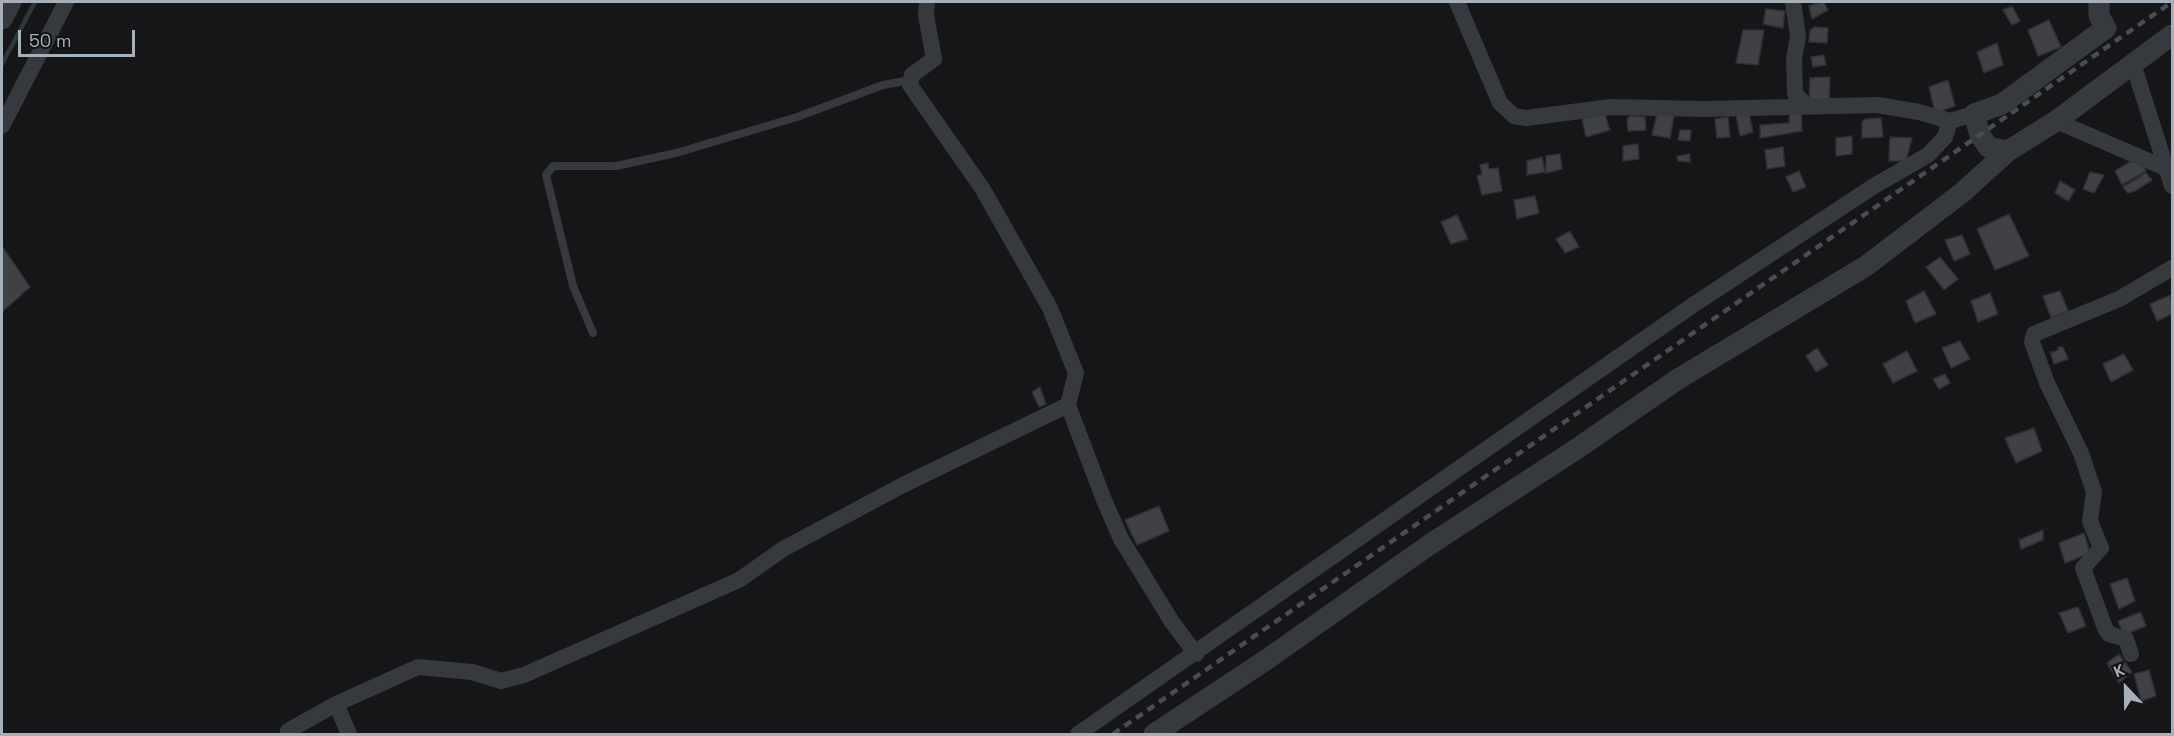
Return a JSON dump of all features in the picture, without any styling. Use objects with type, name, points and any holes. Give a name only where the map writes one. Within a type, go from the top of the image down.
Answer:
[{"type":"street","points":[[2,19],[10,2]]},
{"type":"street","points":[[2,126],[66,2]]},
{"type":"street","points":[[927,2],[926,15],[933,59],[912,75],[910,85],[982,188],[1050,308],[1076,373],[1068,405],[1121,539],[1172,622],[1196,654]]},
{"type":"street","points":[[1457,2],[1500,104],[1514,116],[1526,118],[1611,107],[1704,109],[1878,105],[1919,112],[1950,121],[2002,104],[2106,28],[2099,16],[2099,2]]},
{"type":"street","points":[[1793,2],[1798,36],[1794,60],[1795,94],[1807,106]]},
{"type":"street","points":[[1154,735],[1266,660],[1429,545],[1578,448],[1678,379],[1866,266],[1963,192],[2008,151],[2056,121],[2172,35]]},
{"type":"street","points":[[2133,64],[2170,170],[2172,186]]},
{"type":"street","points":[[1974,114],[1980,135],[1988,147],[2008,151]]},
{"type":"street","points":[[1078,735],[1693,305],[1874,186],[1928,155],[1945,137],[1950,121]]},
{"type":"street","points":[[2056,121],[2170,170]]},
{"type":"street","points":[[2131,654],[2126,639],[2109,634],[2105,628],[2083,568],[2101,548],[2090,521],[2094,492],[2081,453],[2047,383],[2032,342],[2034,334],[2119,300],[2172,268]]},
{"type":"street","points":[[288,731],[336,704],[418,667],[472,672],[501,681],[524,675],[739,580],[783,549],[903,485],[1068,405]]},
{"type":"street","points":[[336,704],[349,735]]},
{"type":"lane","points":[[593,333],[573,286],[546,175],[553,166],[615,166],[676,153],[797,117],[883,86],[911,80]]},
{"type":"building","points":[[1824,2],[1828,10],[1812,19],[1809,6]]},
{"type":"building","points":[[2012,6],[2020,21],[2012,25],[2003,10]]},
{"type":"building","points":[[1766,9],[1785,11],[1783,28],[1763,24]]},
{"type":"building","points":[[2049,20],[2061,47],[2038,56],[2028,30]]},
{"type":"building","points":[[1815,27],[1828,28],[1827,43],[1809,42],[1810,30]]},
{"type":"building","points":[[1743,30],[1764,30],[1758,65],[1736,63]]},
{"type":"building","points":[[1997,43],[2003,65],[1984,73],[1977,52]]},
{"type":"building","points":[[1824,55],[1826,65],[1813,67],[1811,57]]},
{"type":"building","points":[[1830,77],[1829,100],[1809,100],[1810,78]]},
{"type":"building","points":[[1948,80],[1955,106],[1935,113],[1929,87]]},
{"type":"building","points":[[1790,107],[1801,107],[1802,131],[1760,138],[1760,125],[1789,123]]},
{"type":"building","points":[[1748,110],[1753,132],[1740,136],[1736,115]]},
{"type":"building","points":[[1604,112],[1610,130],[1586,137],[1582,119]]},
{"type":"building","points":[[1657,114],[1674,116],[1670,138],[1652,135]]},
{"type":"building","points":[[1630,116],[1645,117],[1646,130],[1628,131],[1627,119]]},
{"type":"building","points":[[1728,117],[1730,137],[1717,138],[1715,119]]},
{"type":"building","points":[[1881,118],[1883,137],[1862,138],[1862,122],[1865,119]]},
{"type":"building","points":[[1680,130],[1691,130],[1690,141],[1678,140]]},
{"type":"building","points":[[1852,136],[1852,154],[1836,156],[1836,138]]},
{"type":"building","points":[[1890,137],[1912,138],[1906,161],[1889,161]]},
{"type":"building","points":[[1638,144],[1639,159],[1623,161],[1623,146]]},
{"type":"building","points":[[1783,147],[1785,166],[1767,169],[1765,150]]},
{"type":"building","points":[[1560,154],[1562,169],[1546,173],[1546,156]]},
{"type":"building","points":[[1690,154],[1690,162],[1678,161],[1677,156]]},
{"type":"building","points":[[1542,157],[1545,172],[1527,175],[1527,161]]},
{"type":"building","points":[[2138,157],[2146,171],[2122,185],[2115,171]]},
{"type":"building","points":[[1488,163],[1489,169],[1498,168],[1502,191],[1482,195],[1477,176],[1482,174],[1480,165]]},
{"type":"building","points":[[1799,171],[1806,187],[1793,192],[1786,177]]},
{"type":"building","points":[[2090,172],[2104,175],[2094,193],[2083,189]]},
{"type":"building","points":[[2146,173],[2152,180],[2135,191],[2128,193],[2123,187]]},
{"type":"building","points":[[2060,181],[2075,190],[2068,201],[2055,193]]},
{"type":"building","points":[[1535,196],[1539,213],[1517,219],[1514,200]]},
{"type":"building","points":[[2009,214],[2029,256],[1995,270],[1977,229]]},
{"type":"building","points":[[1457,215],[1468,239],[1451,244],[1441,222]]},
{"type":"building","points":[[1570,231],[1579,247],[1565,253],[1556,239]]},
{"type":"building","points":[[1962,235],[1970,254],[1954,261],[1945,240]]},
{"type":"building","points":[[2,246],[30,287],[2,312]]},
{"type":"building","points":[[1940,257],[1958,279],[1944,290],[1926,267]]},
{"type":"building","points":[[1924,291],[1936,314],[1915,323],[1906,301]]},
{"type":"building","points":[[2060,291],[2068,311],[2051,318],[2043,296]]},
{"type":"building","points":[[1990,293],[1998,314],[1978,322],[1971,301]]},
{"type":"building","points":[[2171,295],[2172,314],[2157,321],[2150,304]]},
{"type":"building","points":[[1960,341],[1970,359],[1951,368],[1942,348]]},
{"type":"building","points":[[2058,347],[2063,347],[2068,359],[2054,364],[2050,351],[2051,353],[2058,350]]},
{"type":"building","points":[[1817,348],[1828,365],[1816,372],[1806,356]]},
{"type":"building","points":[[1907,351],[1917,371],[1893,383],[1883,364]]},
{"type":"building","points":[[2124,354],[2133,370],[2111,382],[2103,364]]},
{"type":"building","points":[[1945,374],[1950,383],[1939,389],[1933,379]]},
{"type":"building","points":[[1040,387],[1046,404],[1039,407],[1032,392]]},
{"type":"building","points":[[2034,428],[2042,451],[2016,463],[2005,438]]},
{"type":"building","points":[[1159,506],[1169,531],[1137,545],[1125,520]]},
{"type":"building","points":[[2043,530],[2043,540],[2021,549],[2019,540]]},
{"type":"building","points":[[2084,533],[2090,553],[2065,563],[2059,543]]},
{"type":"building","points":[[2127,578],[2135,601],[2119,609],[2110,584]]},
{"type":"building","points":[[2078,607],[2086,626],[2068,633],[2059,613]]},
{"type":"building","points":[[2141,613],[2146,626],[2124,635],[2118,621]]},
{"type":"building","points":[[2119,654],[2132,672],[2119,683],[2107,663]]},
{"type":"building","points":[[2149,670],[2156,696],[2141,701],[2134,674]]},
{"type":"waterway","points":[[2,64],[35,2]]},
{"type":"railway","points":[[1113,734],[2172,2]]}]
